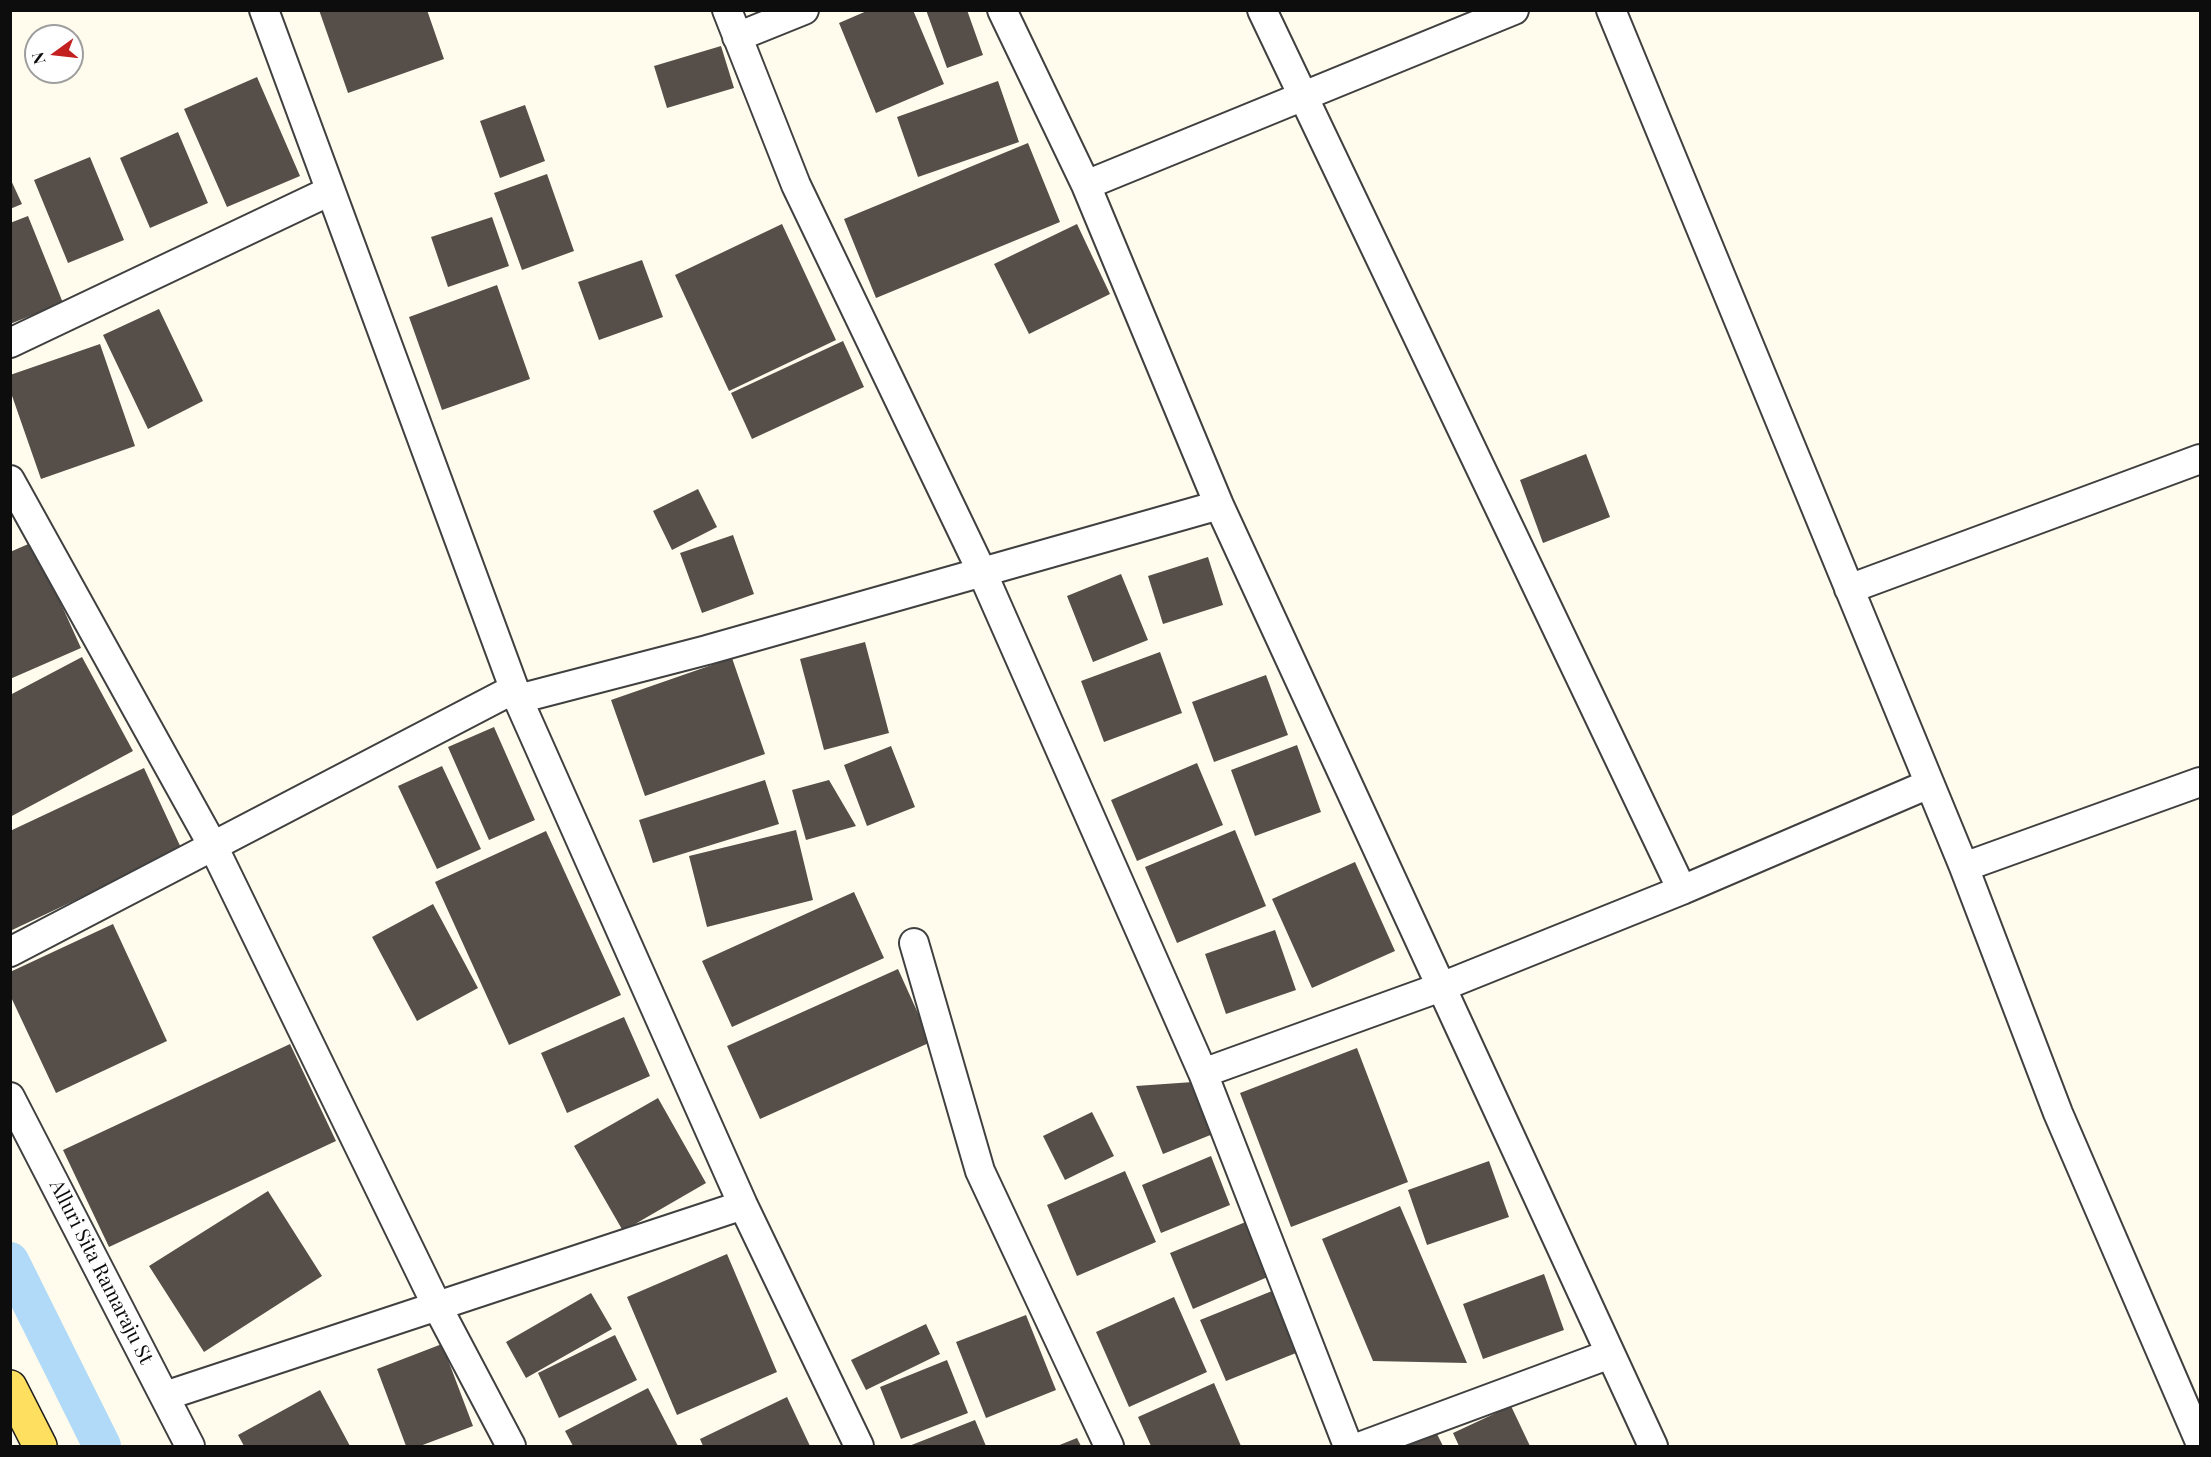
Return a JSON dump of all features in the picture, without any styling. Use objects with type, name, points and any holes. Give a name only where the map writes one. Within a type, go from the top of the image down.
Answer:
[{"type":"main road","points":[[10,1387],[40,1446]]},
{"type":"street","points":[[264,10],[516,694],[743,1205],[860,1446]]},
{"type":"street","points":[[727,10],[795,185],[982,572],[1203,1073],[1348,1446]]},
{"type":"street","points":[[737,37],[804,10]]},
{"type":"street","points":[[1002,10],[1086,185],[1219,505],[1653,1446]]},
{"type":"street","points":[[1262,10],[1682,890]]},
{"type":"street","points":[[1086,185],[1514,10]]},
{"type":"street","points":[[1611,10],[1964,867],[2058,1113],[2200,1442]]},
{"type":"street","points":[[10,343],[330,191]]},
{"type":"street","points":[[1849,589],[2200,459]]},
{"type":"street","points":[[10,480],[213,846],[437,1306],[511,1446]]},
{"type":"street","points":[[10,952],[213,846],[516,694],[706,650],[1219,505]]},
{"type":"street","points":[[1964,867],[2200,782]]},
{"type":"street","points":[[1203,1073],[1441,987],[1682,890],[1929,784]]},
{"type":"street","points":[[914,943],[980,1171],[1109,1446]]},
{"type":"street","name":"Alluri Sita Ramaraju St","points":[[10,1098],[190,1446]]},
{"type":"street","points":[[165,1396],[743,1205]]},
{"type":"street","points":[[1362,1446],[1610,1354]]},
{"type":"building","points":[[319,10],[427,10],[444,59],[348,93]]},
{"type":"building","points":[[869,10],[913,10],[944,84],[876,113],[839,23]]},
{"type":"building","points":[[926,10],[967,10],[983,55],[947,68]]},
{"type":"building","points":[[721,46],[734,88],[667,108],[654,66]]},
{"type":"building","points":[[257,77],[300,176],[227,207],[184,109]]},
{"type":"building","points":[[998,81],[1019,142],[918,177],[897,117]]},
{"type":"building","points":[[525,105],[545,161],[500,178],[480,121]]},
{"type":"building","points":[[178,132],[208,203],[150,228],[120,158]]},
{"type":"building","points":[[1028,143],[1060,222],[876,298],[844,219]]},
{"type":"building","points":[[90,157],[124,240],[68,263],[34,180]]},
{"type":"building","points":[[547,174],[574,251],[522,270],[494,193]]},
{"type":"building","points":[[10,178],[22,204],[10,209]]},
{"type":"building","points":[[28,216],[63,303],[10,324],[10,223]]},
{"type":"building","points":[[492,217],[509,266],[448,287],[431,237]]},
{"type":"building","points":[[782,224],[836,340],[729,391],[675,275]]},
{"type":"building","points":[[1077,224],[1110,294],[1029,334],[994,264]]},
{"type":"building","points":[[642,260],[663,317],[599,340],[578,282]]},
{"type":"building","points":[[497,285],[530,379],[442,410],[409,317]]},
{"type":"building","points":[[159,309],[203,401],[148,429],[103,335]]},
{"type":"building","points":[[843,341],[864,387],[752,439],[731,393]]},
{"type":"building","points":[[100,344],[135,446],[41,479],[10,390],[10,375]]},
{"type":"building","points":[[1586,454],[1610,517],[1543,543],[1520,480]]},
{"type":"building","points":[[698,489],[717,527],[672,550],[653,511]]},
{"type":"building","points":[[733,535],[754,594],[702,613],[680,553]]},
{"type":"building","points":[[33,542],[81,648],[10,679],[10,552]]},
{"type":"building","points":[[1208,557],[1223,605],[1163,624],[1148,576]]},
{"type":"building","points":[[1121,574],[1148,640],[1093,662],[1067,596]]},
{"type":"building","points":[[865,642],[889,733],[824,750],[800,659]]},
{"type":"building","points":[[1160,652],[1182,713],[1104,742],[1081,681]]},
{"type":"building","points":[[82,657],[133,751],[10,817],[10,695]]},
{"type":"building","points":[[732,658],[765,754],[645,796],[611,700]]},
{"type":"building","points":[[1266,675],[1288,735],[1214,762],[1192,702]]},
{"type":"building","points":[[494,727],[535,820],[489,840],[448,747]]},
{"type":"building","points":[[1297,745],[1321,812],[1255,836],[1231,770]]},
{"type":"building","points":[[891,746],[915,807],[867,826],[844,765]]},
{"type":"building","points":[[1197,763],[1223,825],[1137,861],[1111,800]]},
{"type":"building","points":[[442,766],[481,849],[437,869],[398,786]]},
{"type":"building","points":[[144,768],[182,850],[10,931],[10,831]]},
{"type":"building","points":[[765,780],[779,824],[653,863],[639,820]]},
{"type":"building","points":[[829,780],[856,826],[806,840],[792,790]]},
{"type":"building","points":[[796,830],[813,900],[707,927],[689,856]]},
{"type":"building","points":[[1235,830],[1266,906],[1177,943],[1145,867]]},
{"type":"building","points":[[546,831],[621,995],[509,1045],[435,882]]},
{"type":"building","points":[[1355,862],[1395,951],[1312,988],[1272,899]]},
{"type":"building","points":[[854,892],[884,958],[732,1027],[702,961]]},
{"type":"building","points":[[433,904],[478,988],[417,1021],[372,937]]},
{"type":"building","points":[[113,924],[167,1041],[56,1093],[10,995],[10,972]]},
{"type":"building","points":[[1275,930],[1296,990],[1226,1014],[1205,954]]},
{"type":"building","points":[[898,969],[931,1042],[760,1119],[727,1046]]},
{"type":"building","points":[[624,1017],[650,1076],[567,1113],[541,1053]]},
{"type":"building","points":[[290,1044],[336,1141],[109,1247],[63,1150]]},
{"type":"building","points":[[1357,1048],[1408,1182],[1291,1227],[1240,1093]]},
{"type":"building","points":[[1193,1082],[1213,1134],[1163,1154],[1136,1086]]},
{"type":"building","points":[[658,1098],[706,1183],[623,1231],[574,1146]]},
{"type":"building","points":[[1092,1112],[1114,1156],[1065,1180],[1043,1136]]},
{"type":"building","points":[[1211,1156],[1230,1205],[1161,1233],[1142,1185]]},
{"type":"building","points":[[1489,1161],[1509,1217],[1427,1245],[1408,1190]]},
{"type":"building","points":[[1125,1171],[1156,1242],[1077,1276],[1047,1205]]},
{"type":"building","points":[[268,1191],[322,1276],[204,1352],[149,1266]]},
{"type":"building","points":[[1400,1206],[1467,1363],[1373,1361],[1322,1239]]},
{"type":"building","points":[[1248,1221],[1270,1276],[1193,1309],[1170,1253]]},
{"type":"building","points":[[727,1254],[777,1372],[677,1415],[627,1297]]},
{"type":"building","points":[[1544,1274],[1564,1330],[1483,1359],[1463,1304]]},
{"type":"building","points":[[1277,1289],[1301,1351],[1226,1381],[1200,1320]]},
{"type":"building","points":[[591,1293],[612,1329],[526,1378],[506,1342]]},
{"type":"building","points":[[1174,1297],[1207,1372],[1129,1407],[1096,1332]]},
{"type":"building","points":[[1026,1315],[1056,1390],[986,1418],[956,1342]]},
{"type":"building","points":[[926,1324],[940,1354],[866,1390],[851,1360]]},
{"type":"building","points":[[615,1335],[637,1380],[559,1418],[538,1373]]},
{"type":"building","points":[[442,1344],[473,1426],[420,1446],[406,1446],[377,1369]]},
{"type":"building","points":[[947,1360],[968,1413],[901,1439],[880,1387]]},
{"type":"building","points":[[1214,1383],[1241,1446],[1151,1446],[1138,1417]]},
{"type":"building","points":[[648,1388],[678,1446],[573,1446],[565,1431]]},
{"type":"building","points":[[320,1390],[350,1446],[244,1446],[238,1435]]},
{"type":"building","points":[[787,1397],[810,1446],[703,1446],[700,1439]]},
{"type":"building","points":[[1511,1406],[1530,1446],[1459,1446],[1453,1433]]},
{"type":"building","points":[[975,1420],[986,1446],[909,1446]]},
{"type":"building","points":[[1435,1430],[1443,1446],[1403,1446]]},
{"type":"building","points":[[1077,1438],[1081,1446],[1057,1446]]},
{"type":"waterway","points":[[10,1261],[102,1446]]}]
